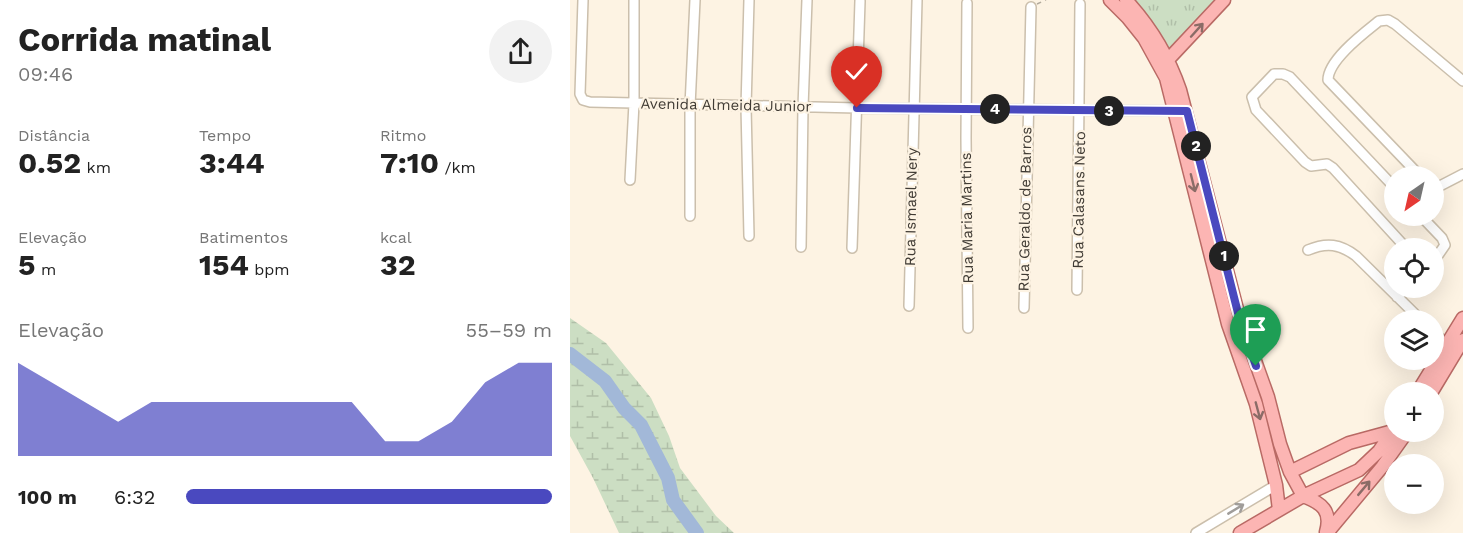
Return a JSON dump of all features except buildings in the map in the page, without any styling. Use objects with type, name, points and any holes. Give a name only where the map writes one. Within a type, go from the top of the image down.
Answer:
[{"type":"main road","points":[[1110,0],[1165,64]]},
{"type":"main road","points":[[1126,0],[1147,24],[1165,64],[1181,111],[1238,313],[1268,397],[1280,444],[1290,472],[1303,496],[1323,506],[1328,519],[1326,533]]},
{"type":"main road","points":[[1165,64],[1224,0]]},
{"type":"main road","points":[[1181,111],[1228,324],[1256,404],[1276,485],[1279,510]]},
{"type":"main road","points":[[1436,382],[1463,318]]},
{"type":"main road","points":[[1426,382],[1463,340]]},
{"type":"main road","points":[[1290,472],[1349,443],[1384,433]]},
{"type":"main road","points":[[1240,533],[1303,496],[1359,470],[1367,464],[1384,442]]},
{"type":"main road","points":[[1326,533],[1382,467],[1400,442]]},
{"type":"street","name":"Avenida Almeida Junior","points":[[583,0],[580,94],[581,98],[590,102],[690,106],[1181,111]]},
{"type":"street","points":[[630,180],[634,103],[634,0]]},
{"type":"street","points":[[690,216],[690,106],[695,0]]},
{"type":"street","points":[[748,236],[746,106],[749,0]]},
{"type":"street","points":[[801,247],[807,0]]},
{"type":"street","name":"Rua Ismael Nery","points":[[909,306],[917,0]]},
{"type":"street","points":[[852,248],[860,1]]},
{"type":"street","name":"Rua Maria Martins","points":[[967,3],[968,328]]},
{"type":"street","name":"Rua Calasans Neto","points":[[1077,290],[1080,4]]},
{"type":"street","name":"Rua Geraldo de Barros","points":[[1024,308],[1031,7]]},
{"type":"street","points":[[1410,166],[1328,80],[1329,71],[1356,40],[1383,20],[1395,24],[1463,81]]},
{"type":"street","points":[[1384,176],[1290,77],[1274,74],[1252,97],[1256,110],[1305,162],[1311,166],[1327,164],[1333,168],[1384,224]]},
{"type":"street","points":[[1444,184],[1463,174]]},
{"type":"street","points":[[1386,226],[1397,238]]},
{"type":"street","points":[[1431,226],[1442,238]]},
{"type":"street","points":[[1308,250],[1327,244],[1346,249],[1384,285]]},
{"type":"street","points":[[1398,298],[1411,310]]},
{"type":"street","points":[[1196,533],[1276,485]]},
{"type":"green space","points":[[1130,0],[1215,0],[1169,50]]},
{"type":"green space","points":[[570,318],[606,343],[651,398],[669,436],[680,468],[716,516],[734,533],[619,533],[570,436]]},
{"type":"waterway","points":[[570,354],[605,381],[624,408],[641,425],[668,478],[673,500],[697,533]]},
{"type":"route","points":[[857,108],[1187,111],[1238,313],[1256,366]]}]
